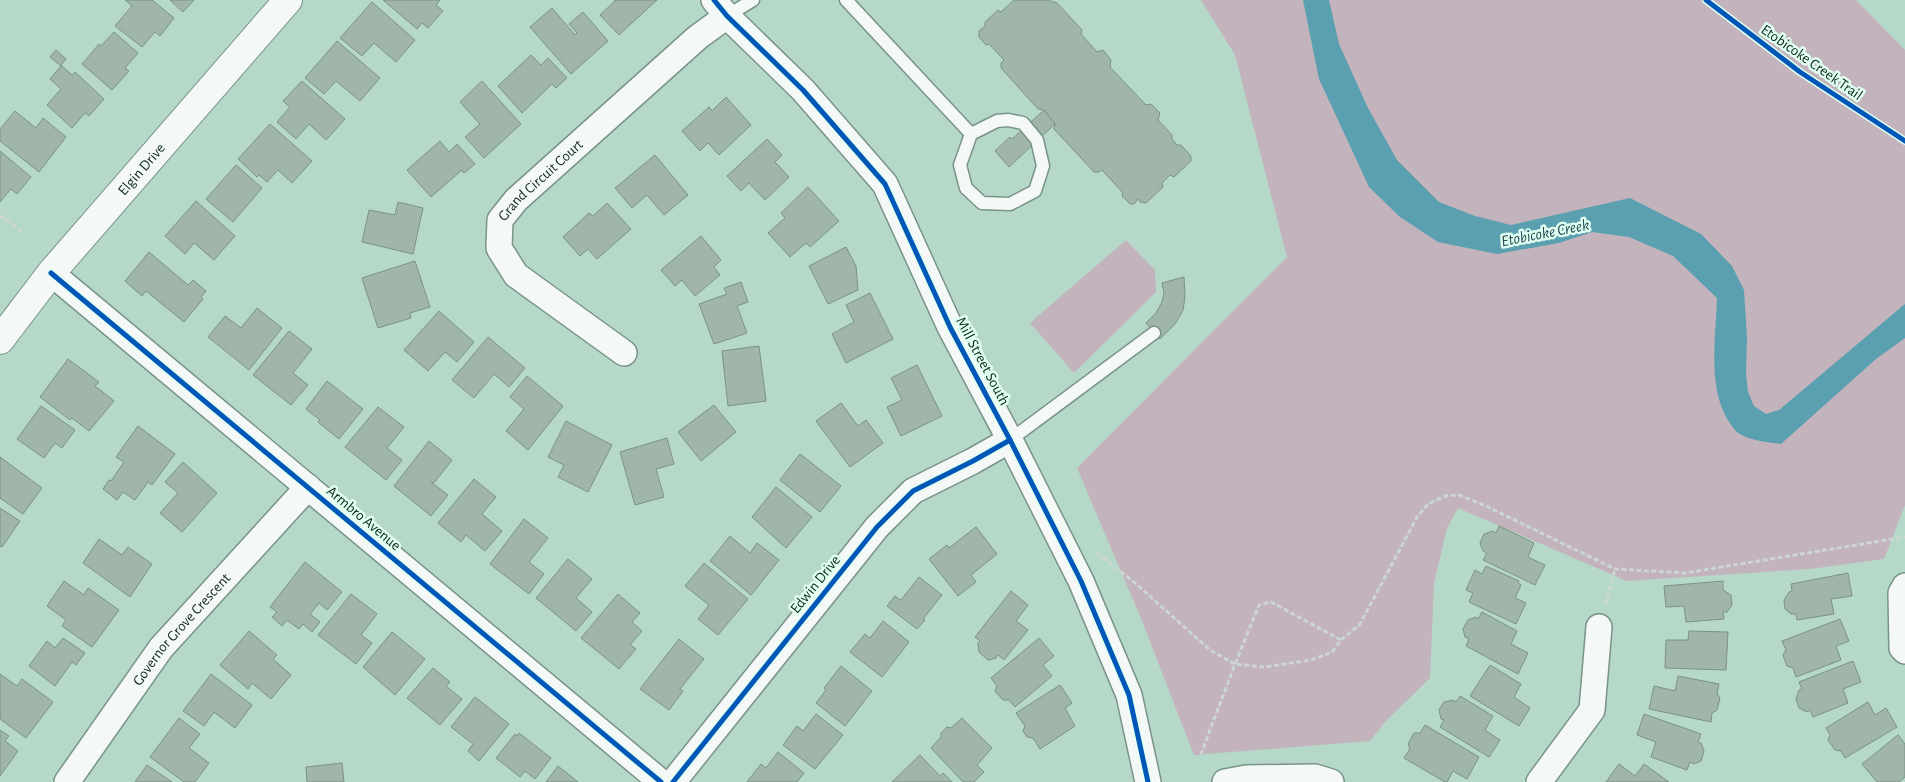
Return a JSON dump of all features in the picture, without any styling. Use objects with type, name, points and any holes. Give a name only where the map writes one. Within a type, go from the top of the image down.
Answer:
[{"type":"street","name":"Elgin Drive","points":[[0,340],[51,273],[288,0]]},
{"type":"street","name":"Grand Circuit Court","points":[[624,353],[516,275],[499,248],[500,220],[516,200],[698,37],[721,8]]},
{"type":"street","name":"Mill Street South","points":[[721,8],[803,90],[885,184],[950,327],[1010,440],[1081,581],[1129,695],[1148,782]]},
{"type":"street","name":"Armbro Avenue","points":[[51,273],[661,782]]},
{"type":"street","name":"Edwin Drive","points":[[673,782],[877,527],[913,491],[1010,440]]},
{"type":"street","name":"Governor Grove Crescent","points":[[67,782],[161,648],[308,487]]},
{"type":"street","points":[[1905,586],[1901,593],[1902,648],[1905,651]]},
{"type":"street","points":[[1539,782],[1592,710],[1599,627]]},
{"type":"street","points":[[1224,782],[1246,778],[1315,777],[1332,782]]},
{"type":"lane","points":[[721,8],[753,0]]},
{"type":"lane","points":[[846,0],[971,134]]},
{"type":"lane","points":[[1008,120],[1023,123],[1037,140],[1043,166],[1035,190],[1010,204],[982,202],[966,188],[960,165],[971,134],[997,121],[1008,120]]},
{"type":"lane","points":[[1010,440],[1154,333]]},
{"type":"path","points":[[0,215],[23,233]]},
{"type":"path","points":[[1097,553],[1134,582],[1210,650],[1235,664],[1265,667],[1311,660],[1332,652],[1341,640],[1360,624],[1417,518],[1428,504],[1445,496],[1459,495],[1486,506],[1615,569],[1685,573],[1905,537]]},
{"type":"path","points":[[1599,627],[1615,569]]},
{"type":"path","points":[[1201,754],[1259,605],[1271,602],[1341,640]]},
{"type":"shaded area","points":[[1201,0],[1856,0],[1905,50],[1905,505],[1884,559],[1810,569],[1627,581],[1458,508],[1447,528],[1434,583],[1430,678],[1385,722],[1370,741],[1194,755],[1140,616],[1077,468],[1287,257],[1235,55]]},
{"type":"shaded area","points":[[1126,240],[1155,270],[1156,292],[1074,373],[1030,323]]},
{"type":"water","name":"Etobicoke Creek","points":[[1303,0],[1329,0],[1339,44],[1368,108],[1397,160],[1439,202],[1475,216],[1511,225],[1630,198],[1701,234],[1732,266],[1744,290],[1748,392],[1754,406],[1766,414],[1779,410],[1905,304],[1905,338],[1876,359],[1781,444],[1754,440],[1744,436],[1733,427],[1724,412],[1719,397],[1714,364],[1717,298],[1673,256],[1629,237],[1592,232],[1559,243],[1497,254],[1438,242],[1400,217],[1369,187],[1319,79]]},
{"type":"building","points":[[125,0],[152,0],[174,18],[160,36],[155,32],[142,47],[115,26],[132,6]]},
{"type":"building","points":[[170,0],[194,0],[183,12]]},
{"type":"building","points":[[383,0],[440,0],[436,5],[443,11],[428,28],[422,23],[417,29]]},
{"type":"building","points":[[614,0],[657,0],[619,35],[600,15]]},
{"type":"building","points":[[1014,0],[1050,0],[1056,2],[1082,30],[1081,34],[1097,52],[1103,50],[1111,60],[1110,67],[1146,105],[1151,104],[1160,113],[1158,120],[1172,135],[1172,139],[1177,145],[1181,145],[1191,156],[1191,161],[1174,177],[1170,175],[1162,183],[1163,187],[1146,203],[1140,202],[1138,199],[1134,204],[1130,204],[1122,196],[1123,193],[1102,170],[1094,172],[1054,129],[1055,124],[1044,110],[1038,109],[1001,68],[1001,63],[1004,60],[989,44],[986,45],[979,37],[979,31],[985,26],[985,22],[998,10],[1001,12]]},
{"type":"building","points":[[372,2],[415,40],[396,62],[374,43],[362,56],[340,38]]},
{"type":"building","points":[[552,8],[575,35],[577,33],[569,24],[583,12],[608,41],[571,74],[530,27]]},
{"type":"building","points":[[114,32],[138,53],[125,68],[129,71],[112,90],[82,64],[99,44],[101,46]]},
{"type":"building","points":[[337,41],[380,78],[360,101],[336,81],[324,94],[305,78]]},
{"type":"building","points":[[56,50],[66,59],[61,65],[72,75],[75,72],[104,99],[89,116],[85,113],[72,128],[47,105],[61,89],[50,79],[61,66],[50,57]]},
{"type":"building","points":[[531,55],[541,65],[548,58],[567,78],[556,88],[552,84],[522,113],[498,86]]},
{"type":"building","points":[[302,81],[345,119],[326,140],[309,124],[296,139],[277,122],[290,107],[283,101]]},
{"type":"building","points":[[482,81],[521,124],[484,158],[465,137],[480,124],[460,102]]},
{"type":"building","points":[[726,97],[751,125],[719,155],[708,143],[700,151],[682,131],[709,107],[712,111]]},
{"type":"building","points":[[1044,110],[1055,124],[1009,167],[995,151],[1010,137],[1012,139]]},
{"type":"building","points":[[15,111],[36,128],[43,118],[66,137],[39,172],[0,141],[0,129]]},
{"type":"building","points":[[270,124],[312,161],[292,183],[278,170],[267,182],[259,175],[257,177],[238,159]]},
{"type":"building","points":[[767,139],[782,155],[775,162],[789,177],[765,200],[749,183],[741,191],[727,176]]},
{"type":"building","points":[[440,141],[449,152],[457,144],[475,164],[464,173],[462,170],[431,197],[407,170]]},
{"type":"building","points":[[0,151],[31,177],[17,194],[11,189],[0,202]]},
{"type":"building","points":[[655,155],[688,195],[664,215],[647,195],[632,208],[615,188]]},
{"type":"building","points":[[236,165],[262,188],[233,222],[206,199]]},
{"type":"building","points":[[808,187],[839,221],[810,247],[806,243],[790,257],[768,233],[785,218],[781,213]]},
{"type":"building","points":[[196,201],[235,236],[214,260],[194,243],[185,254],[165,236]]},
{"type":"building","points":[[398,202],[423,208],[413,254],[362,242],[369,210],[395,215]]},
{"type":"building","points":[[607,203],[631,229],[597,259],[588,249],[580,256],[563,237],[589,213],[593,216]]},
{"type":"building","points":[[701,236],[721,260],[714,267],[720,275],[695,296],[682,280],[675,286],[661,270]]},
{"type":"building","points":[[846,247],[856,266],[858,290],[828,304],[809,266]]},
{"type":"building","points":[[149,252],[188,285],[193,280],[206,291],[201,297],[203,299],[184,322],[146,291],[142,296],[125,281]]},
{"type":"building","points":[[415,261],[430,307],[410,313],[411,318],[378,328],[362,278]]},
{"type":"building","points":[[1184,277],[1185,297],[1183,310],[1175,324],[1160,339],[1146,323],[1156,313],[1162,302],[1164,293],[1162,283]]},
{"type":"building","points":[[741,282],[748,302],[737,306],[747,333],[714,344],[699,304],[727,294],[724,288]]},
{"type":"building","points":[[870,293],[893,339],[846,363],[832,334],[854,322],[846,305]]},
{"type":"building","points":[[257,308],[282,328],[249,370],[208,337],[225,316],[241,328]]},
{"type":"building","points":[[439,311],[474,342],[457,362],[445,352],[428,371],[404,350]]},
{"type":"building","points":[[289,331],[312,349],[293,373],[308,385],[291,405],[253,375]]},
{"type":"building","points":[[488,337],[525,368],[509,387],[494,374],[474,398],[452,380]]},
{"type":"building","points":[[759,346],[766,401],[728,406],[722,351]]},
{"type":"building","points":[[68,359],[99,382],[95,386],[114,401],[89,431],[72,418],[70,420],[40,397]]},
{"type":"building","points":[[917,365],[942,416],[901,436],[887,407],[902,400],[891,378]]},
{"type":"building","points":[[527,376],[563,406],[528,450],[506,431],[524,409],[510,397]]},
{"type":"building","points":[[327,381],[363,409],[339,439],[318,422],[320,420],[306,409]]},
{"type":"building","points":[[841,403],[858,426],[866,420],[883,443],[850,467],[816,421]]},
{"type":"building","points":[[714,405],[736,432],[701,461],[678,432]]},
{"type":"building","points":[[41,406],[75,430],[62,448],[55,443],[44,458],[17,439]]},
{"type":"building","points":[[378,407],[404,427],[387,448],[402,460],[386,480],[345,447]]},
{"type":"building","points":[[566,421],[612,445],[588,492],[558,477],[564,465],[548,457]]},
{"type":"building","points":[[138,426],[175,454],[152,485],[148,482],[135,500],[123,492],[117,500],[103,489],[124,462],[116,457]]},
{"type":"building","points":[[667,438],[674,464],[656,469],[664,497],[635,505],[620,452]]},
{"type":"building","points":[[429,441],[452,460],[434,483],[431,482],[448,495],[431,516],[394,486]]},
{"type":"building","points":[[800,454],[841,486],[820,512],[780,480]]},
{"type":"building","points":[[0,457],[42,488],[23,514],[0,498]]},
{"type":"building","points":[[183,462],[217,493],[182,532],[160,513],[178,493],[165,482]]},
{"type":"building","points":[[474,479],[496,497],[482,514],[502,531],[485,551],[466,535],[461,542],[438,523]]},
{"type":"building","points":[[776,487],[812,517],[786,548],[752,517]]},
{"type":"building","points":[[0,508],[20,521],[2,547],[0,546]]},
{"type":"building","points":[[524,519],[548,538],[529,562],[544,574],[529,594],[490,564]]},
{"type":"building","points":[[1499,526],[1534,543],[1528,557],[1545,565],[1535,585],[1483,560],[1487,553],[1483,551],[1480,543],[1484,534],[1493,531],[1496,533]]},
{"type":"building","points":[[976,527],[997,554],[971,575],[976,582],[958,596],[929,559],[947,545],[949,548]]},
{"type":"building","points":[[730,536],[750,553],[757,543],[779,560],[751,595],[710,561]]},
{"type":"building","points":[[99,539],[122,555],[128,547],[152,564],[130,597],[83,563]]},
{"type":"building","points":[[568,559],[592,579],[576,598],[592,612],[576,631],[536,598]]},
{"type":"building","points":[[305,562],[342,592],[327,610],[319,603],[310,614],[320,622],[312,632],[303,624],[299,629],[287,620],[282,626],[272,617],[277,612],[270,607]]},
{"type":"building","points":[[704,563],[748,599],[718,635],[698,619],[709,605],[685,586]]},
{"type":"building","points":[[1486,566],[1519,581],[1518,583],[1521,585],[1515,598],[1526,603],[1516,624],[1469,602],[1473,593],[1466,590],[1475,570],[1482,574]]},
{"type":"building","points":[[1848,573],[1852,596],[1831,599],[1834,614],[1797,620],[1796,614],[1791,614],[1785,609],[1784,600],[1789,592],[1792,591],[1791,584]]},
{"type":"building","points":[[919,577],[942,595],[917,629],[887,606],[895,596],[901,600]]},
{"type":"building","points":[[64,581],[84,595],[88,588],[119,610],[92,647],[62,626],[66,620],[47,606]]},
{"type":"building","points":[[1723,581],[1723,590],[1731,595],[1732,605],[1727,612],[1723,612],[1724,619],[1686,622],[1684,606],[1666,607],[1664,586]]},
{"type":"building","points":[[1011,591],[1028,605],[1016,621],[1028,630],[1004,660],[998,655],[996,658],[988,660],[979,652],[978,643],[980,641],[975,637]]},
{"type":"building","points":[[351,594],[377,614],[361,635],[372,643],[356,664],[318,635]]},
{"type":"building","points":[[618,594],[640,613],[632,622],[642,631],[630,645],[636,649],[619,669],[581,638]]},
{"type":"building","points":[[1482,612],[1517,631],[1511,644],[1528,653],[1518,674],[1466,646],[1469,639],[1465,637],[1463,629],[1468,620],[1476,617],[1478,619]]},
{"type":"building","points":[[1840,619],[1849,641],[1836,646],[1841,660],[1796,677],[1793,668],[1787,666],[1783,655],[1786,650],[1782,641]]},
{"type":"building","points":[[883,621],[909,642],[882,677],[850,652],[865,634],[870,638]]},
{"type":"building","points":[[249,631],[277,655],[273,659],[291,675],[271,699],[252,683],[248,689],[220,665]]},
{"type":"building","points":[[1689,631],[1728,632],[1726,670],[1665,668],[1666,640],[1688,640]]},
{"type":"building","points":[[392,632],[425,659],[395,695],[363,667]]},
{"type":"building","points":[[63,638],[85,653],[76,665],[72,662],[55,686],[29,666],[47,641],[55,648]]},
{"type":"building","points":[[1039,638],[1054,656],[1043,665],[1052,676],[1015,707],[1009,700],[1003,700],[995,691],[997,686],[991,678]]},
{"type":"building","points":[[679,639],[704,659],[680,689],[683,691],[669,710],[640,689]]},
{"type":"building","points":[[1853,661],[1861,682],[1843,689],[1848,703],[1813,717],[1810,710],[1807,712],[1799,708],[1796,699],[1799,690],[1802,689],[1799,682]]},
{"type":"building","points":[[1490,665],[1521,684],[1514,697],[1530,708],[1519,726],[1470,696]]},
{"type":"building","points":[[841,666],[872,691],[845,726],[816,703],[826,690],[824,688]]},
{"type":"building","points":[[433,668],[450,682],[446,686],[462,699],[440,725],[407,698]]},
{"type":"building","points":[[0,674],[17,686],[22,679],[53,702],[26,738],[0,719]]},
{"type":"building","points":[[211,674],[252,705],[235,728],[214,712],[204,726],[183,711]]},
{"type":"building","points":[[1678,676],[1719,684],[1717,694],[1720,698],[1717,710],[1712,713],[1711,722],[1649,709],[1654,686],[1675,691]]},
{"type":"building","points":[[1060,685],[1072,703],[1065,708],[1075,726],[1040,749],[1033,738],[1027,737],[1023,731],[1025,726],[1016,713]]},
{"type":"building","points":[[1460,696],[1493,716],[1485,730],[1500,740],[1489,757],[1440,727],[1444,720],[1441,719],[1439,710],[1444,702],[1453,700],[1456,702]]},
{"type":"building","points":[[475,697],[509,724],[479,761],[468,751],[473,744],[451,727]]},
{"type":"building","points":[[1868,702],[1875,715],[1886,708],[1897,727],[1845,758],[1841,751],[1835,750],[1828,740],[1830,735],[1826,728]]},
{"type":"building","points":[[816,714],[843,735],[815,769],[783,745],[797,726],[803,731]]},
{"type":"building","points":[[1644,714],[1701,734],[1698,742],[1701,743],[1704,751],[1701,761],[1694,764],[1690,762],[1687,770],[1651,757],[1656,742],[1637,735]]},
{"type":"building","points":[[179,718],[200,734],[189,748],[209,763],[195,782],[184,782],[150,757]]},
{"type":"building","points":[[962,718],[992,748],[977,765],[984,772],[974,782],[963,782],[931,748],[947,727],[951,728]]},
{"type":"building","points":[[1425,725],[1479,757],[1467,779],[1453,771],[1447,782],[1445,782],[1404,758],[1410,749],[1408,744],[1414,733],[1420,733]]},
{"type":"building","points":[[0,730],[9,736],[5,741],[18,751],[0,776]]},
{"type":"building","points":[[519,733],[551,758],[535,779],[525,771],[520,777],[496,758],[515,734],[517,736]]},
{"type":"building","points":[[1898,735],[1905,744],[1905,777],[1899,782],[1877,782],[1862,764]]},
{"type":"building","points":[[778,752],[804,773],[797,782],[747,782],[761,764],[766,768]]},
{"type":"building","points":[[920,755],[940,776],[943,773],[952,782],[892,782]]},
{"type":"building","points":[[342,763],[344,782],[307,782],[306,767]]},
{"type":"building","points":[[1619,764],[1635,776],[1644,764],[1669,782],[1606,782]]},
{"type":"building","points":[[147,765],[172,782],[135,782]]},
{"type":"building","points":[[558,766],[578,782],[546,782]]},
{"type":"cycle path","points":[[714,0],[727,16],[803,90],[885,184],[950,327],[1010,440],[1081,581],[1129,695],[1148,782]]},
{"type":"cycle path","name":"Etobicoke Creek Trail","points":[[1706,0],[1800,72],[1905,141]]},
{"type":"cycle path","points":[[51,273],[661,782]]},
{"type":"cycle path","points":[[673,782],[877,527],[913,491],[1010,440]]}]
